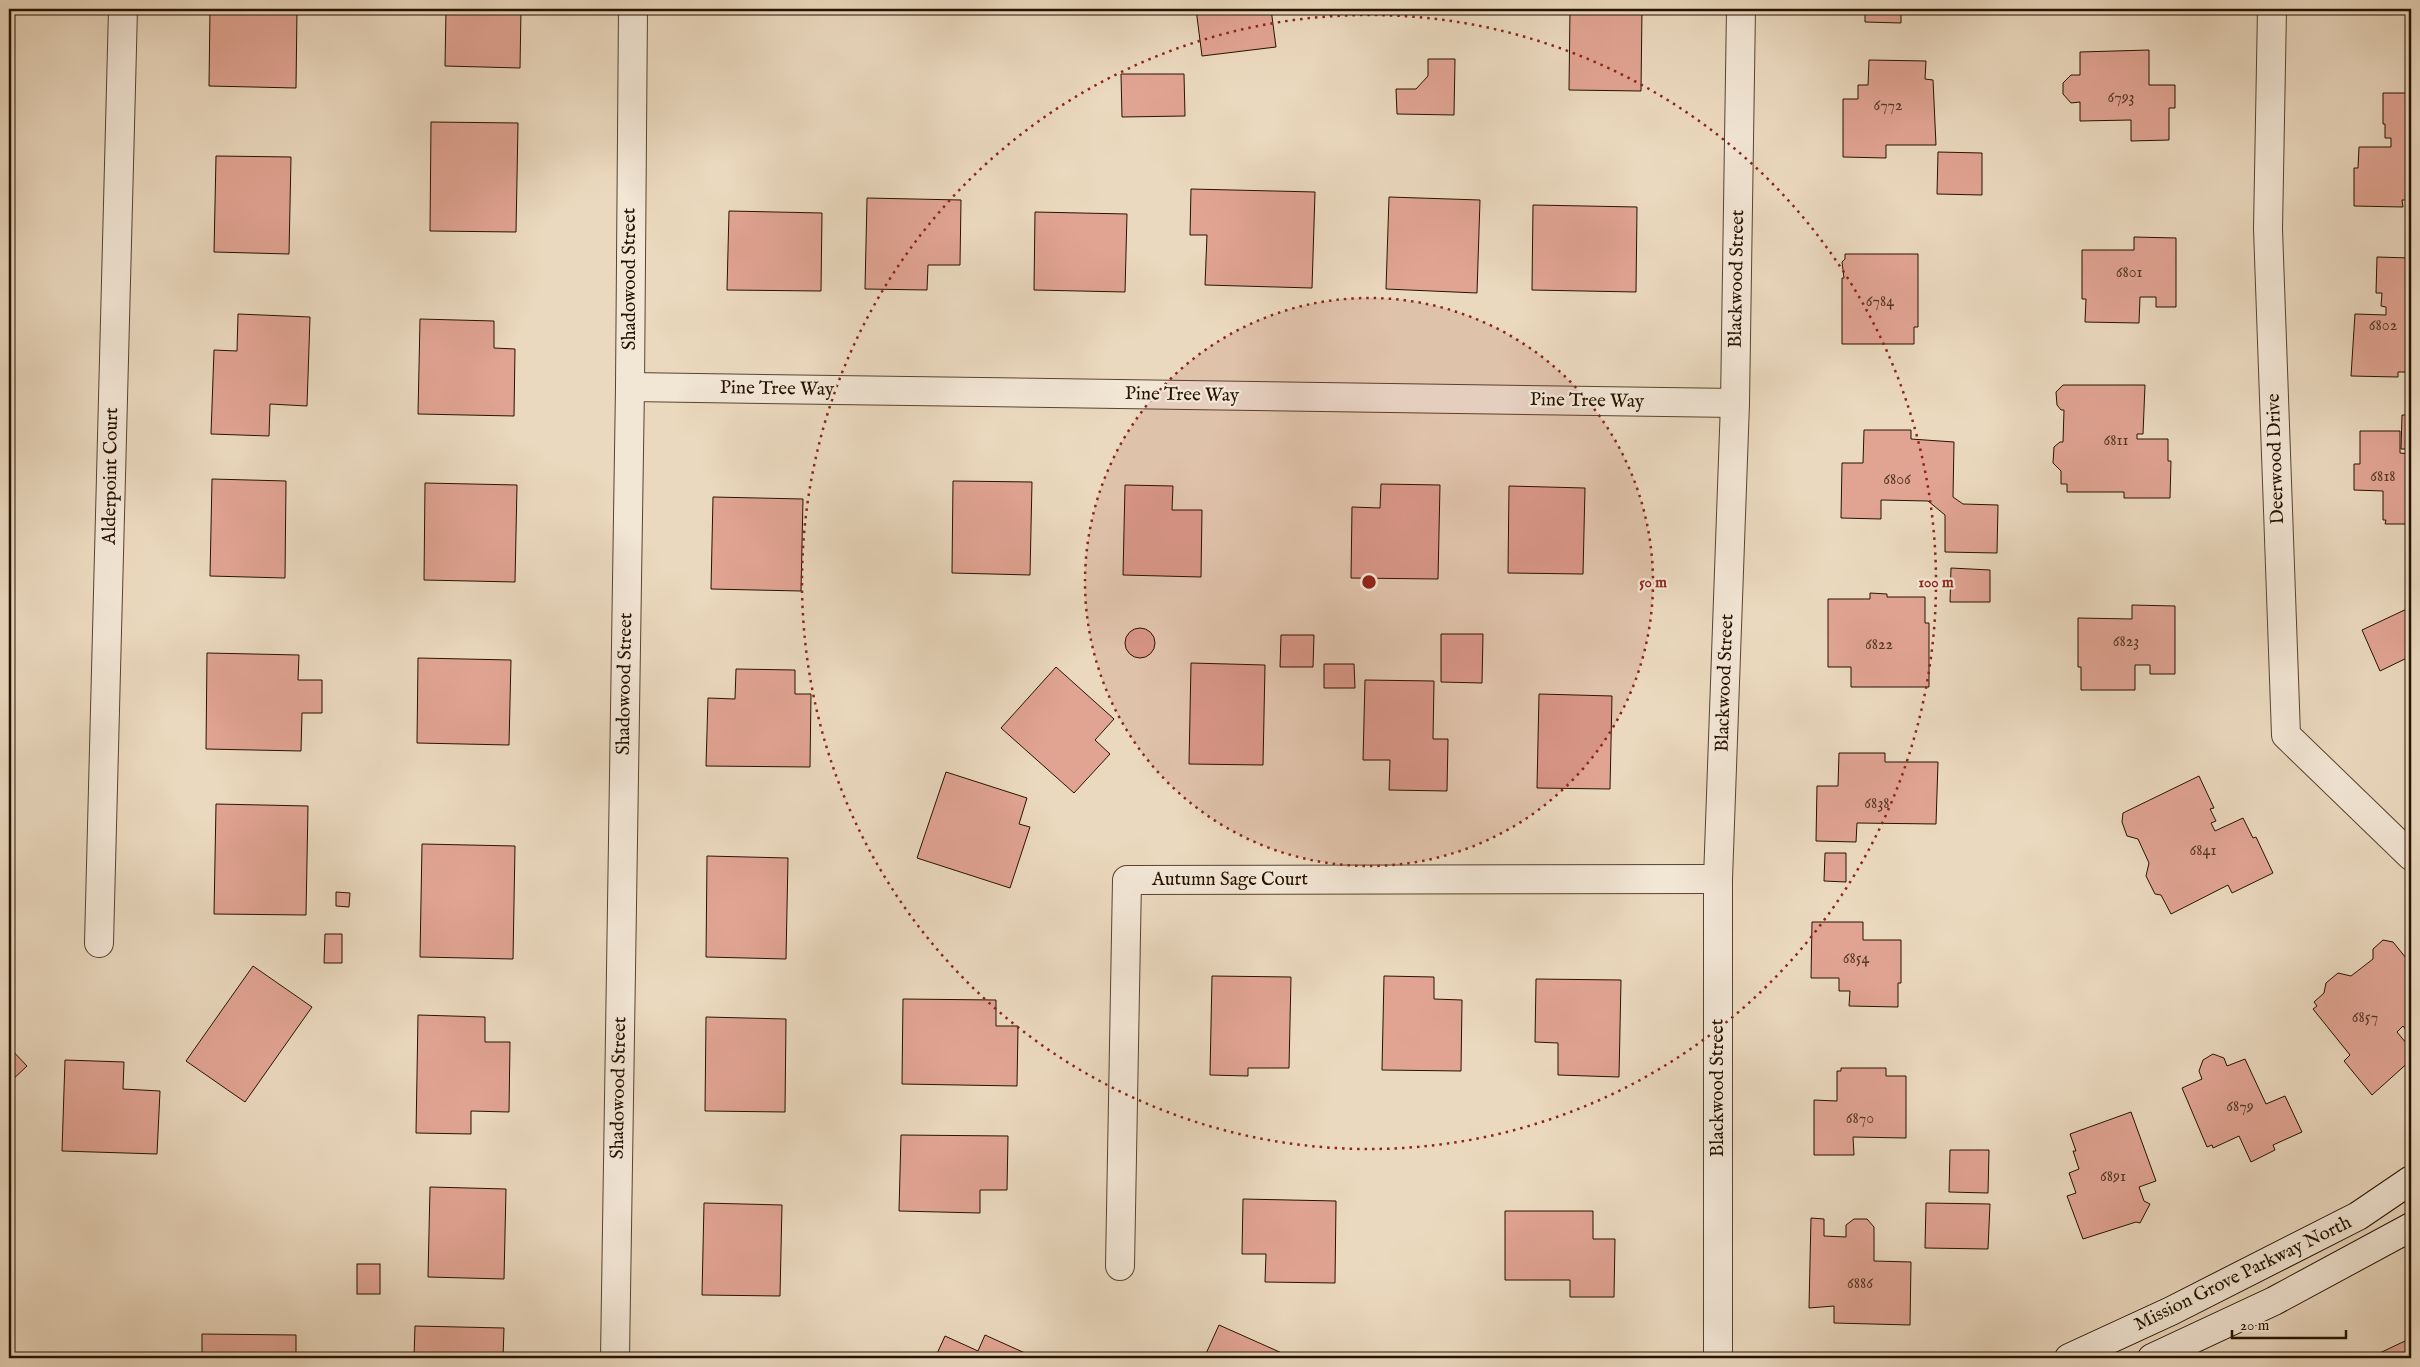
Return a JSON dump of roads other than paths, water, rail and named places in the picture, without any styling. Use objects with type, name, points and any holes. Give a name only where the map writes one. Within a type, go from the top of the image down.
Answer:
[{"type":"street","name":"Alderpoint Court","points":[[99,943],[123,9]]},
{"type":"street","name":"Shadowood Street","points":[[615,1358],[630,387],[633,9]]},
{"type":"street","name":"Blackwood Street","points":[[1718,1358],[1718,879],[1735,403],[1741,9]]},
{"type":"street","name":"Deerwood Drive","points":[[2272,9],[2268,229],[2286,735],[2411,856]]},
{"type":"street","name":"Pine Tree Way","points":[[630,387],[1735,403]]},
{"type":"street","name":"Autumn Sage Court","points":[[1120,1266],[1127,880],[1718,879]]},
{"type":"street","name":"Mission Grove Parkway North","points":[[2069,1358],[2171,1311],[2358,1216],[2411,1180]]},
{"type":"street","name":"Mission Grove Parkway North","points":[[2152,1358],[2274,1301],[2411,1227]]}]
